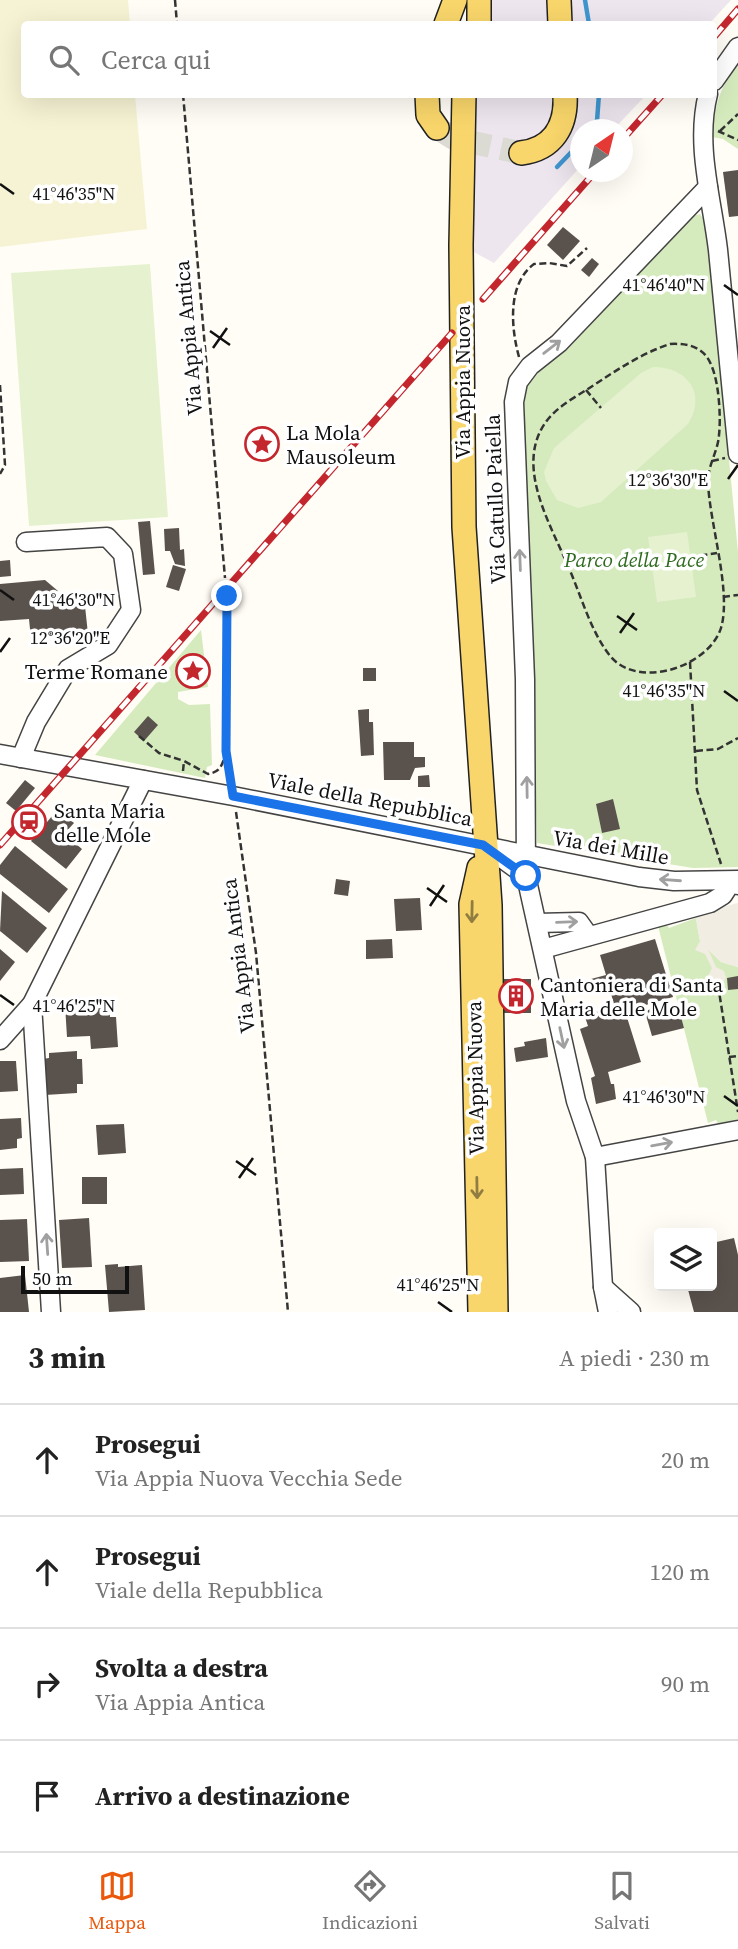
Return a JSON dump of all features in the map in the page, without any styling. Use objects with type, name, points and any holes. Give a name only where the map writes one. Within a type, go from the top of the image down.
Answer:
[{"type":"main road","points":[[447,21],[455,0]]},
{"type":"main road","points":[[466,0],[466,21]]},
{"type":"main road","points":[[479,21],[480,0]]},
{"type":"main road","points":[[559,0],[560,21]]},
{"type":"main road","points":[[427,98],[428,115],[436,128]]},
{"type":"main road","name":"Via Appia Nuova","points":[[464,98],[461,245],[464,527],[483,845],[490,905],[496,1312]]},
{"type":"main road","name":"Via Appia Nuova","points":[[473,670],[479,527],[474,247],[477,98]]},
{"type":"main road","points":[[521,153],[540,151],[561,131],[565,98]]},
{"type":"main road","name":"Via Appia Nuova","points":[[480,1312],[471,904],[483,845]]},
{"type":"street","points":[[717,76],[738,47]]},
{"type":"street","points":[[708,98],[712,130],[708,187],[731,316],[738,454]]},
{"type":"street","points":[[523,373],[559,343],[708,187]]},
{"type":"street","name":"Via Catullo Paiella","points":[[523,373],[514,402],[528,855],[526,876],[576,1101],[595,1157],[603,1286],[608,1312]]},
{"type":"street","points":[[22,758],[36,722],[68,669],[108,645],[131,610],[122,554],[107,537],[26,542]]},
{"type":"street","name":"Viale della Repubblica","points":[[0,754],[182,786],[483,845]]},
{"type":"street","points":[[0,1040],[32,1004],[143,780]]},
{"type":"street","points":[[483,845],[526,876]]},
{"type":"street","name":"Via dei Mille","points":[[483,845],[651,879],[733,882]]},
{"type":"street","points":[[543,948],[710,903],[723,895],[733,882]]},
{"type":"street","points":[[537,923],[579,922],[589,936]]},
{"type":"street","points":[[32,1004],[51,1312]]},
{"type":"street","points":[[595,1157],[738,1130]]},
{"type":"street","points":[[603,1286],[631,1312]]},
{"type":"path","points":[[175,0],[177,21]]},
{"type":"path","name":"Via Appia Antica","points":[[183,98],[225,578]]},
{"type":"path","points":[[712,130],[738,114]]},
{"type":"path","points":[[712,130],[738,140]]},
{"type":"path","points":[[523,373],[516,336],[514,303],[518,281],[534,264],[549,262],[567,266],[587,248]]},
{"type":"path","points":[[684,344],[703,352],[714,372],[719,436],[709,473],[723,619],[714,644],[679,668],[648,671],[626,667],[614,660],[599,638],[537,493],[534,454],[542,429],[556,411],[586,390],[651,350],[684,344]]},
{"type":"path","points":[[0,385],[5,465],[0,474]]},
{"type":"path","points":[[586,390],[601,408]]},
{"type":"path","points":[[691,557],[717,553]]},
{"type":"path","points":[[723,597],[738,595]]},
{"type":"path","name":"Via Appia Antica","points":[[227,596],[226,751],[256,953],[288,1312]]},
{"type":"path","points":[[690,662],[697,790],[733,882]]},
{"type":"path","points":[[139,737],[159,753],[184,761],[208,774],[215,773],[222,767],[226,751]]},
{"type":"path","points":[[695,751],[718,749],[738,738]]},
{"type":"path","points":[[182,786],[184,761]]},
{"type":"path","points":[[718,985],[738,1112]]},
{"type":"path","points":[[729,1057],[738,1056]]},
{"type":"shaded area","points":[[0,0],[128,0],[130,21],[21,21],[21,98],[135,98],[147,229],[0,247]]},
{"type":"shaded area","points":[[466,0],[731,0],[712,21],[466,21]]},
{"type":"shaded area","points":[[464,98],[643,98],[623,119],[570,119],[570,178],[494,263],[461,245]]},
{"type":"shaded area","points":[[738,903],[738,967],[721,962],[708,949],[716,967],[724,971],[726,978],[721,985],[714,986],[707,978],[712,968],[705,954],[695,950],[700,941],[695,914]]},
{"type":"green space","points":[[738,66],[738,149],[723,139],[712,137],[719,99]]},
{"type":"green space","name":"Parco della Pace","points":[[700,214],[706,223],[738,552],[738,867],[693,868],[537,843],[524,391],[543,367],[569,348],[693,216]]},
{"type":"green space","points":[[150,264],[168,517],[29,526],[11,273]]},
{"type":"green space","points":[[653,367],[675,372],[690,384],[695,402],[688,424],[601,502],[578,508],[557,500],[544,472],[554,448],[641,373]]},
{"type":"green space","points":[[687,532],[696,597],[657,602],[648,537]]},
{"type":"green space","points":[[201,630],[208,687],[178,692],[178,699],[189,705],[210,704],[212,765],[207,767],[205,778],[95,755]]},
{"type":"green space","points":[[696,918],[700,941],[721,962],[738,967],[738,1119],[718,1124],[716,1120],[708,1123],[658,926],[666,924],[669,928]]},
{"type":"building","points":[[738,170],[738,216],[729,217],[723,172]]},
{"type":"building","points":[[563,227],[580,241],[563,260],[547,245]]},
{"type":"building","points":[[592,258],[599,264],[589,277],[581,270]]},
{"type":"building","points":[[150,521],[155,574],[143,575],[138,522]]},
{"type":"building","points":[[179,528],[180,550],[184,549],[185,566],[175,564],[170,551],[165,551],[164,529]]},
{"type":"building","points":[[10,560],[11,576],[0,577],[0,561]]},
{"type":"building","points":[[173,565],[186,569],[179,591],[166,587]]},
{"type":"building","points":[[45,580],[58,591],[53,593],[54,600],[84,597],[88,634],[31,639],[29,619],[0,621],[0,584]]},
{"type":"building","points":[[363,668],[376,668],[376,681],[363,681]]},
{"type":"building","points":[[369,709],[369,722],[373,722],[374,755],[361,756],[358,710]]},
{"type":"building","points":[[148,716],[158,725],[144,741],[134,732]]},
{"type":"building","points":[[383,742],[414,742],[414,757],[425,757],[425,767],[415,768],[410,780],[384,780]]},
{"type":"building","points":[[429,775],[430,787],[418,787],[418,776]]},
{"type":"building","name":"Santa Maria delle Mole","points":[[25,780],[35,788],[16,811],[6,803]]},
{"type":"building","points":[[613,799],[620,829],[602,833],[596,804]]},
{"type":"building","points":[[58,809],[74,823],[64,834],[82,849],[66,869],[31,841]]},
{"type":"building","points":[[15,846],[68,889],[49,913],[0,874],[0,865]]},
{"type":"building","points":[[336,879],[350,881],[348,896],[334,894]]},
{"type":"building","points":[[2,891],[47,928],[27,953],[0,931]]},
{"type":"building","points":[[420,898],[422,930],[396,931],[394,899]]},
{"type":"building","points":[[392,939],[393,958],[366,959],[366,940]]},
{"type":"building","points":[[655,939],[673,997],[625,1011],[641,1062],[608,1072],[611,1084],[614,1084],[616,1099],[596,1104],[591,1078],[595,1076],[580,1029],[588,1026],[585,1017],[614,1004],[609,987],[595,992],[591,979],[606,975],[600,955]]},
{"type":"building","points":[[0,949],[15,962],[0,981]]},
{"type":"building","points":[[738,976],[738,989],[728,990],[727,978]]},
{"type":"building","name":"Cantoniera di Santa Maria delle Mole","points":[[502,979],[531,979],[531,1013],[502,1013]]},
{"type":"building","points":[[109,1003],[110,1017],[116,1017],[118,1047],[91,1049],[90,1036],[67,1037],[65,1005]]},
{"type":"building","points":[[659,1004],[669,1006],[671,1015],[680,1013],[684,1028],[652,1036],[645,1012]]},
{"type":"building","points":[[546,1038],[548,1057],[516,1062],[514,1048],[525,1046],[524,1042]]},
{"type":"building","points":[[77,1051],[77,1059],[82,1059],[83,1084],[77,1084],[77,1093],[45,1095],[43,1059],[49,1058],[49,1053]]},
{"type":"building","points":[[0,1061],[16,1061],[18,1091],[0,1092]]},
{"type":"building","points":[[21,1118],[22,1138],[17,1139],[17,1148],[0,1150],[0,1119]]},
{"type":"building","points":[[124,1124],[126,1153],[98,1155],[96,1125]]},
{"type":"building","points":[[23,1168],[24,1194],[0,1195],[0,1169]]},
{"type":"building","points":[[82,1177],[107,1177],[107,1204],[82,1204]]},
{"type":"building","points":[[89,1218],[92,1267],[62,1268],[59,1220]]},
{"type":"building","points":[[27,1219],[29,1261],[0,1262],[0,1220]]},
{"type":"building","points":[[734,1238],[738,1255],[738,1312],[694,1312],[688,1291],[717,1291],[717,1242]]},
{"type":"building","points":[[118,1264],[118,1267],[142,1265],[145,1310],[109,1312],[105,1265]]},
{"type":"building","points":[[25,1275],[29,1312],[0,1312],[0,1278]]},
{"type":"waterway","points":[[585,0],[588,21]]},
{"type":"waterway","points":[[597,119],[599,98]]},
{"type":"waterway","points":[[557,167],[570,153]]},
{"type":"tunnel","points":[[437,128],[453,138],[521,153]]},
{"type":"railway","points":[[717,34],[738,9]]},
{"type":"railway","points":[[633,128],[659,98]]},
{"type":"railway","points":[[483,299],[586,182]]},
{"type":"railway","points":[[0,845],[452,333]]},
{"type":"place","name":"La Mola Mausoleum","points":[[262,444]]},
{"type":"place","name":"Terme Romane","points":[[193,671]]},
{"type":"place","name":"Santa Maria delle Mole","points":[[29,822]]},
{"type":"place","name":"Cantoniera di Santa Maria delle Mole","points":[[516,996]]},
{"type":"route","points":[[227,596],[226,751],[233,796],[483,845],[526,876]]}]
